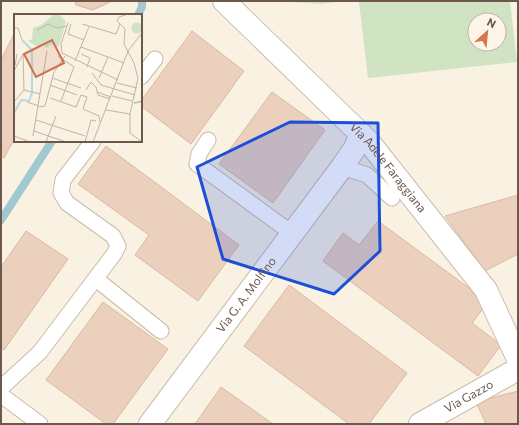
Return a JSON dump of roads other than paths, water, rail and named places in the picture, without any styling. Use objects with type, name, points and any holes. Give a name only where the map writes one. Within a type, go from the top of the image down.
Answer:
[{"type":"street","name":"Via Adele Faraggiana","points":[[224,1],[365,138],[486,290],[518,359]]},
{"type":"street","name":"Via G. A. Molfino","points":[[150,424],[355,148],[365,138]]},
{"type":"street","name":"Via Gazzo","points":[[420,424],[518,369]]},
{"type":"lane","points":[[142,76],[155,59]]},
{"type":"lane","points":[[208,140],[199,154],[197,164],[292,234]]},
{"type":"lane","points":[[1,388],[40,352],[96,279],[118,246],[113,236],[67,203],[61,193],[64,180],[92,142]]},
{"type":"lane","points":[[342,166],[367,176],[392,198]]},
{"type":"lane","points":[[96,279],[161,330]]},
{"type":"lane","points":[[1,395],[40,424]]},
{"type":"waterway","points":[[138,14],[142,7],[142,1]]},
{"type":"waterway","points":[[1,220],[51,142]]}]
